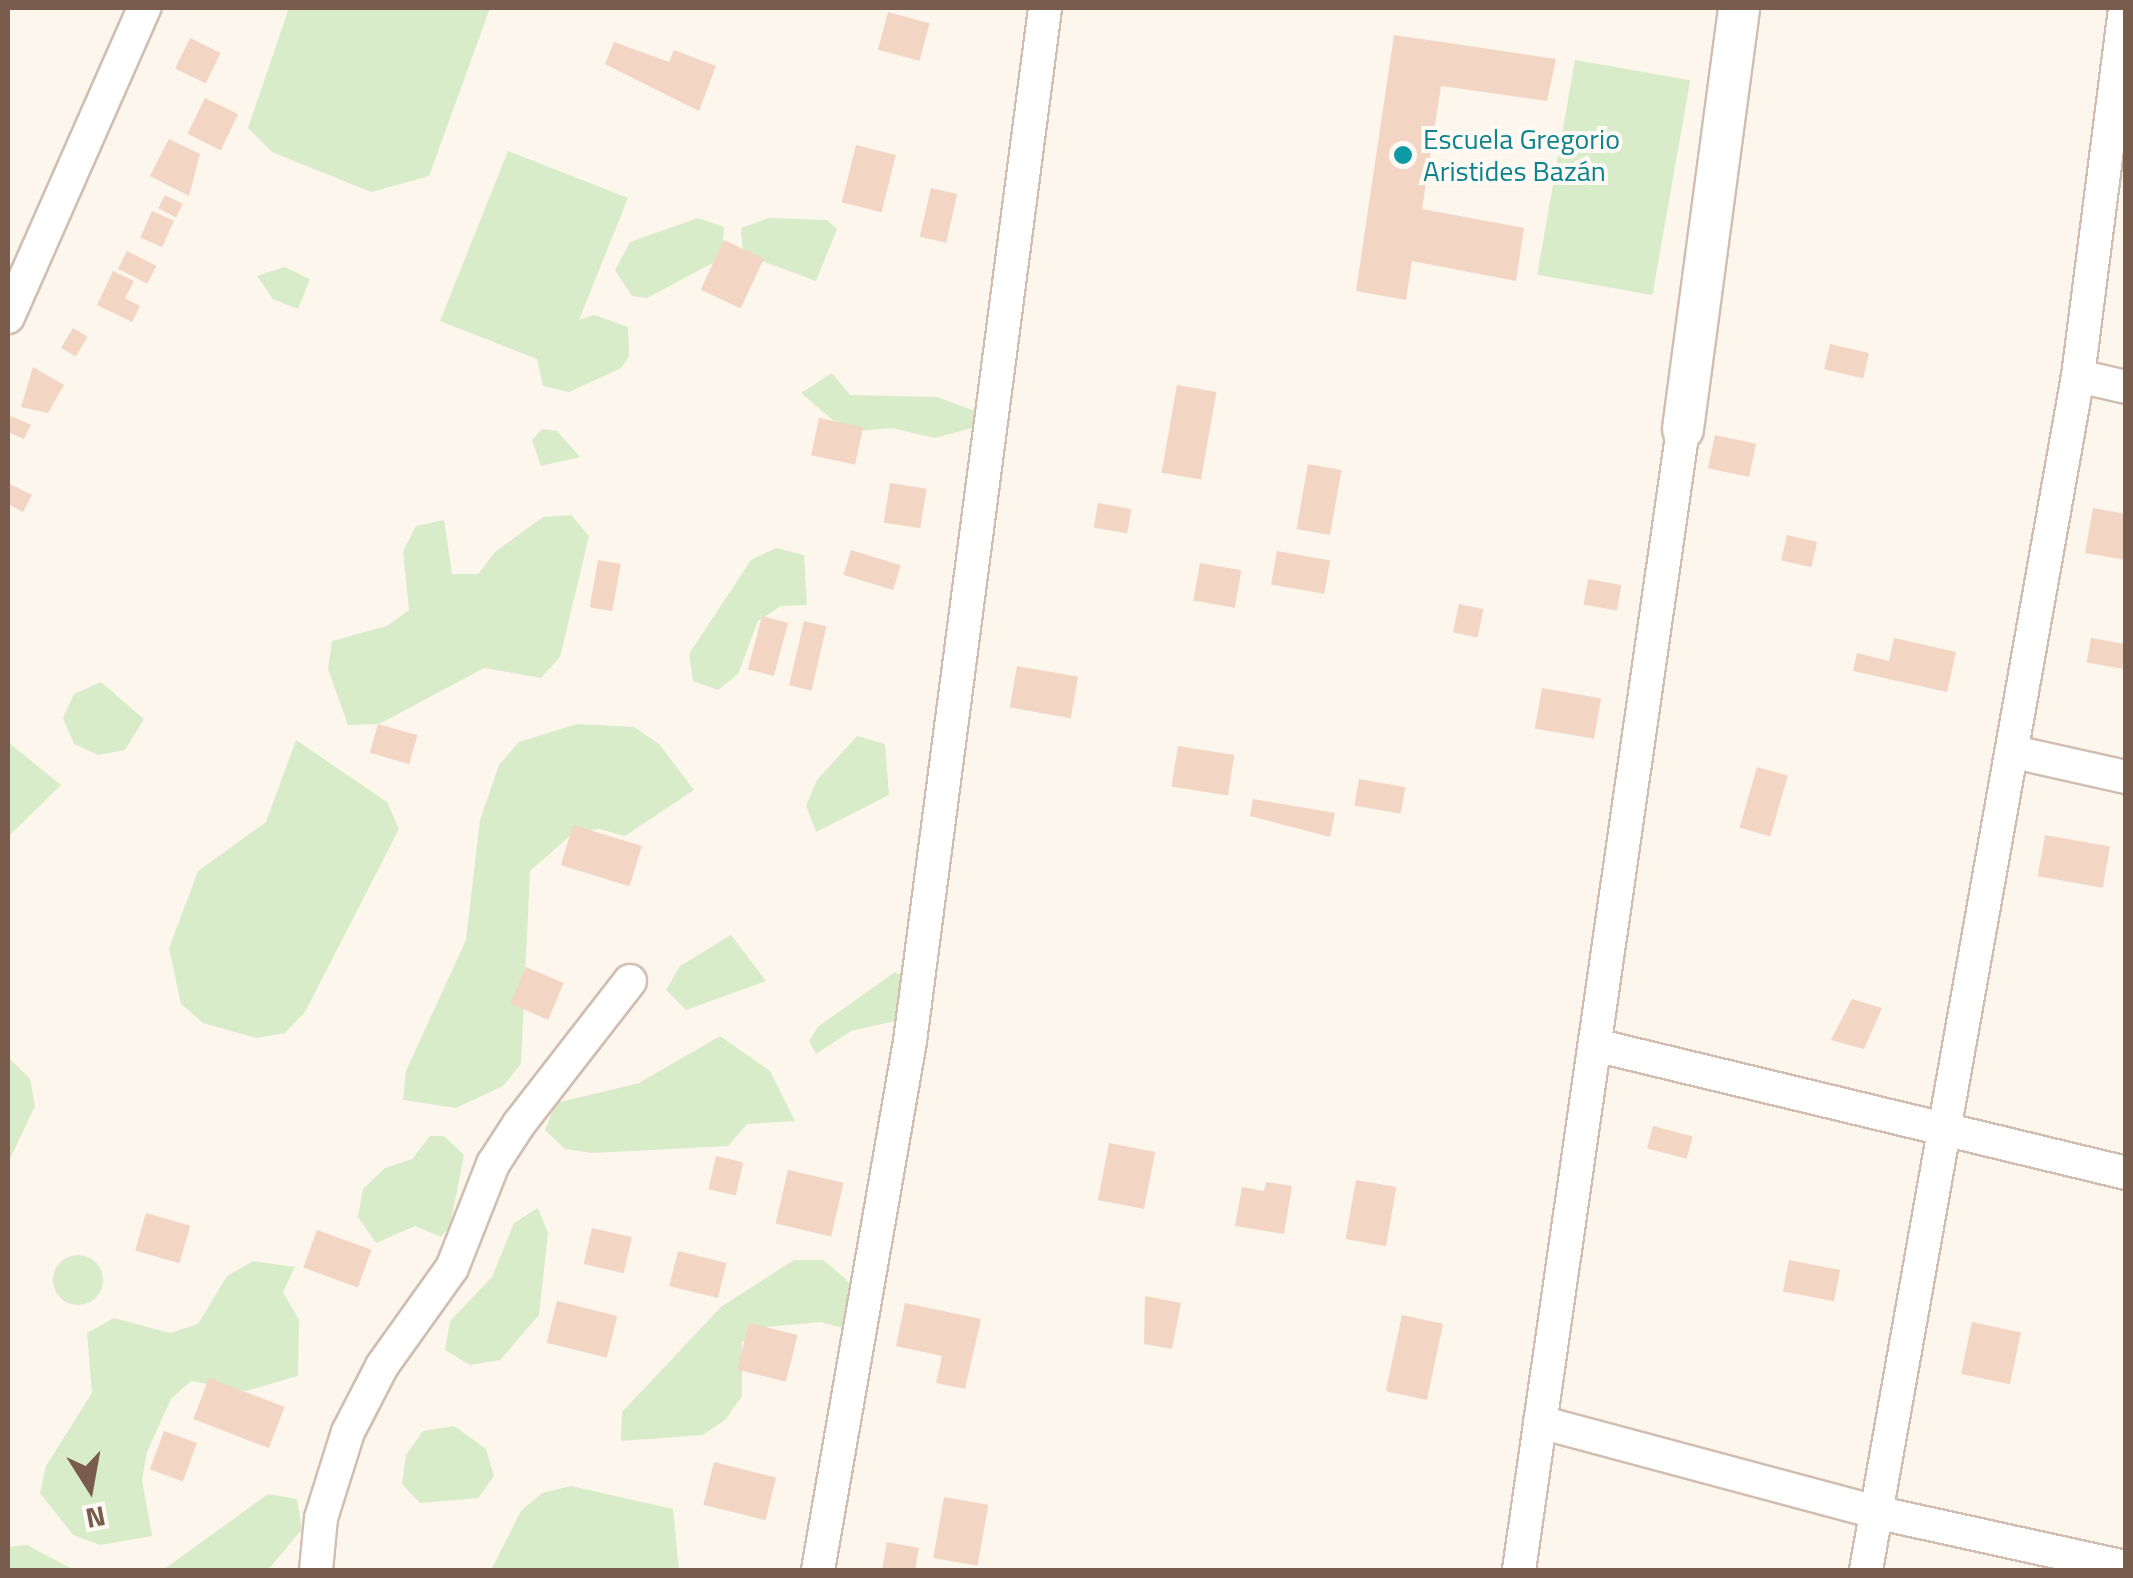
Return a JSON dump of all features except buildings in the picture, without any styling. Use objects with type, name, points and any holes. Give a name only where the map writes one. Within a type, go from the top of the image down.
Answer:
[{"type":"street","points":[[8,317],[144,8]]},
{"type":"street","points":[[818,1570],[910,1041],[1045,8]]},
{"type":"street","points":[[1519,1570],[1683,429],[1739,8]]},
{"type":"street","points":[[1866,1570],[1947,1132],[2078,376],[2125,8]]},
{"type":"street","points":[[2078,376],[2126,387]]},
{"type":"street","points":[[2014,752],[2126,777]]},
{"type":"street","points":[[316,1570],[321,1518],[348,1432],[382,1366],[452,1268],[510,1137],[630,982]]},
{"type":"street","points":[[1595,1045],[2126,1173]]},
{"type":"street","points":[[1540,1422],[1875,1512],[2126,1568]]},
{"type":"green space","points":[[289,8],[490,8],[429,176],[371,192],[272,152],[248,128]]},
{"type":"green space","points":[[1575,60],[1690,80],[1652,295],[1537,275]]},
{"type":"green space","points":[[508,151],[628,198],[579,320],[594,315],[628,327],[629,356],[621,368],[569,392],[543,386],[537,359],[440,321]]},
{"type":"green space","points":[[698,218],[724,227],[722,258],[647,298],[632,296],[615,270],[630,242]]},
{"type":"green space","points":[[769,218],[827,220],[837,229],[816,281],[743,254],[741,228]]},
{"type":"green space","points":[[284,267],[310,279],[298,309],[273,299],[257,276]]},
{"type":"green space","points":[[832,373],[850,395],[937,397],[978,412],[983,425],[935,438],[892,428],[847,432],[801,393]]},
{"type":"green space","points":[[542,429],[557,431],[580,457],[541,466],[532,440]]},
{"type":"green space","points":[[571,515],[589,536],[560,657],[541,678],[484,668],[379,724],[348,725],[328,669],[332,641],[387,626],[409,610],[403,551],[416,526],[444,520],[452,574],[478,574],[495,552],[543,517]]},
{"type":"green space","points":[[776,548],[804,555],[807,605],[781,606],[758,621],[738,674],[718,690],[693,681],[689,654],[751,560]]},
{"type":"green space","points":[[101,682],[144,719],[125,750],[98,755],[74,744],[63,718],[74,694]]},
{"type":"green space","points":[[577,724],[634,727],[659,744],[694,790],[625,836],[599,829],[572,834],[530,871],[521,1064],[503,1086],[456,1108],[403,1100],[406,1071],[466,940],[480,820],[499,765],[519,742]]},
{"type":"green space","points":[[857,736],[885,744],[889,795],[816,832],[806,806],[817,780]]},
{"type":"green space","points":[[296,740],[387,802],[399,829],[305,1012],[285,1033],[256,1038],[203,1023],[181,1004],[169,948],[198,871],[266,822]]},
{"type":"green space","points":[[8,742],[61,785],[8,837]]},
{"type":"green space","points":[[731,935],[766,981],[686,1010],[666,990],[680,966]]},
{"type":"green space","points":[[895,972],[907,979],[913,1017],[851,1031],[816,1054],[809,1041],[819,1026]]},
{"type":"green space","points":[[720,1036],[770,1071],[795,1121],[747,1124],[728,1146],[592,1153],[565,1149],[545,1130],[556,1103],[639,1083]]},
{"type":"green space","points":[[8,1057],[30,1079],[35,1106],[8,1163]]},
{"type":"green space","points":[[430,1136],[444,1136],[464,1155],[450,1226],[441,1237],[415,1226],[376,1243],[358,1217],[363,1189],[385,1168],[412,1159]]},
{"type":"green space","points":[[538,1208],[548,1233],[539,1315],[500,1360],[470,1365],[445,1350],[450,1321],[492,1277],[514,1223]]},
{"type":"green space","points":[[78,1255],[95,1263],[103,1280],[95,1297],[78,1305],[61,1297],[53,1280],[61,1263]]},
{"type":"green space","points":[[794,1260],[823,1260],[845,1278],[860,1302],[847,1329],[820,1322],[767,1327],[742,1342],[742,1396],[726,1419],[703,1435],[621,1441],[622,1412],[721,1307]]},
{"type":"green space","points":[[253,1261],[295,1267],[283,1292],[299,1320],[298,1376],[246,1391],[191,1381],[171,1399],[147,1452],[142,1480],[152,1536],[100,1545],[73,1535],[40,1493],[46,1466],[92,1393],[87,1333],[114,1318],[170,1333],[198,1324],[227,1276]]},
{"type":"green space","points":[[454,1426],[486,1449],[494,1476],[478,1498],[420,1503],[402,1484],[406,1455],[423,1431]]},
{"type":"green space","points":[[571,1486],[673,1509],[679,1570],[491,1570],[521,1511],[542,1493]]},
{"type":"green space","points":[[268,1494],[297,1499],[302,1529],[268,1570],[163,1570]]},
{"type":"green space","points":[[26,1545],[74,1570],[8,1570],[8,1547]]},
{"type":"place","name":"Escuela Gregorio Aristides Bazán","points":[[1403,155]]}]
